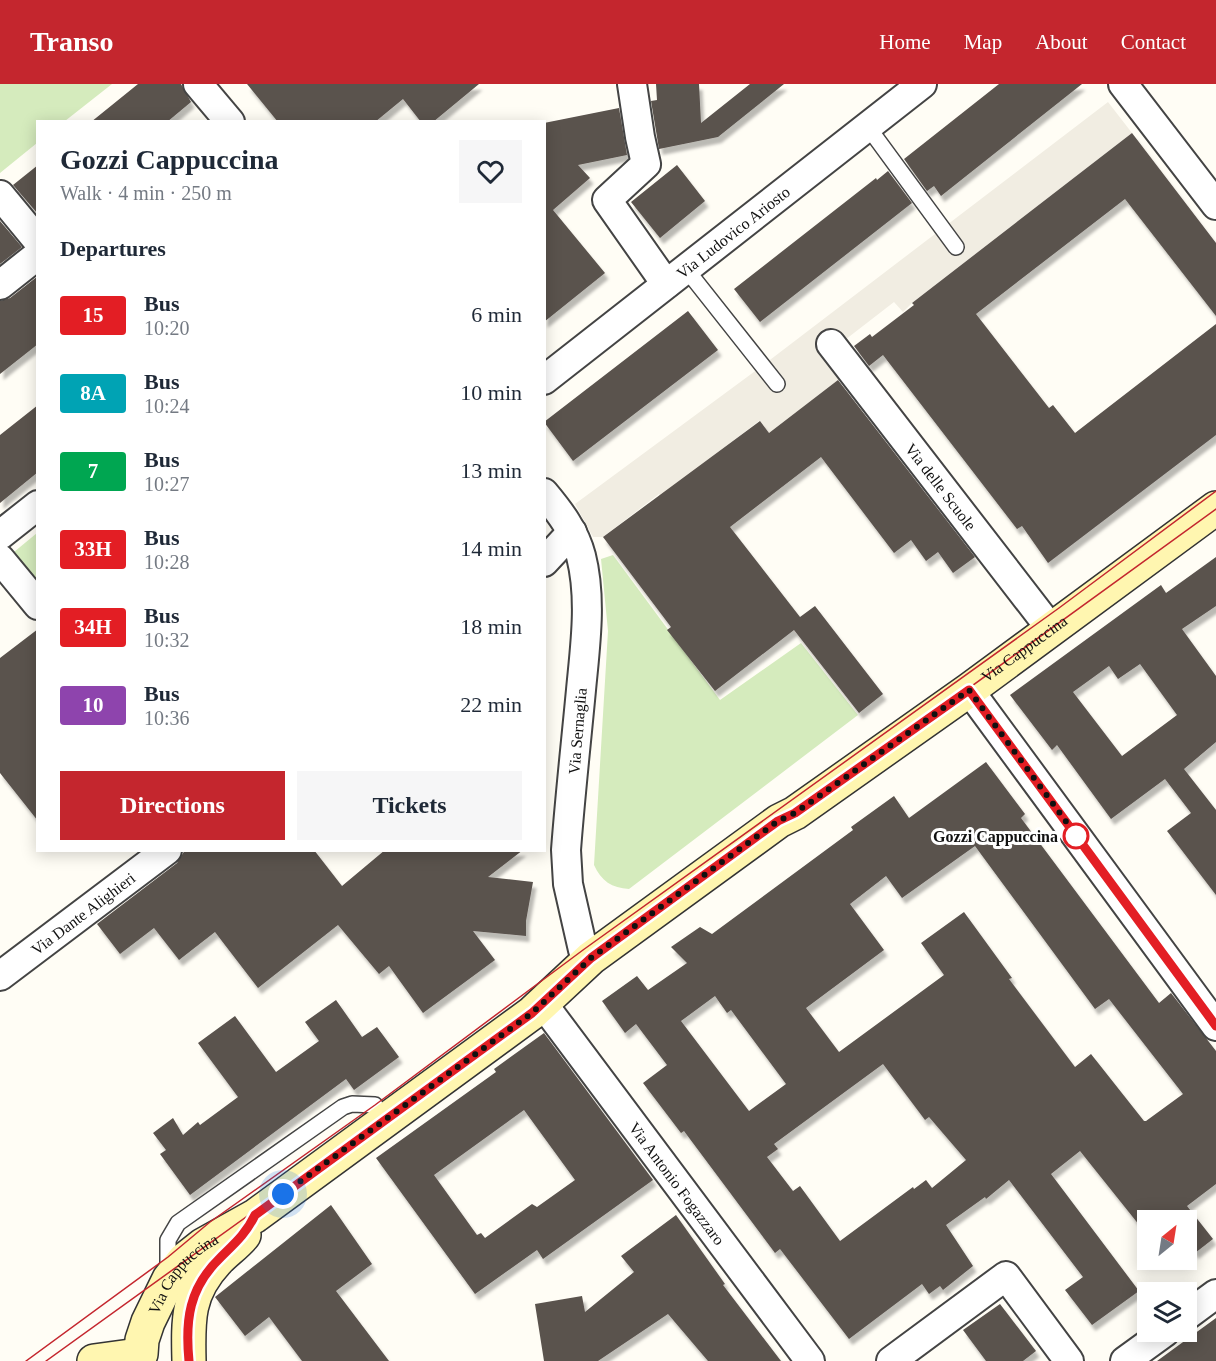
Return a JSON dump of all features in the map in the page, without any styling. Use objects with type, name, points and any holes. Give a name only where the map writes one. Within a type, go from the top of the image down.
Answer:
[{"type":"street","points":[[632,84],[646,164],[607,200],[676,276]]},
{"type":"street","name":"Via Ludovico Ariosto","points":[[546,378],[922,84]]},
{"type":"street","points":[[1123,84],[1216,205]]},
{"type":"street","points":[[0,195],[36,239]]},
{"type":"street","points":[[0,285],[36,257]]},
{"type":"street","name":"Via delle Scuole","points":[[831,344],[1051,629]]},
{"type":"street","name":"Via Sernaglia","points":[[546,495],[560,511],[572,532],[581,556],[585,587],[585,647],[567,829],[566,866],[577,962]]},
{"type":"street","points":[[36,508],[4,552],[36,602]]},
{"type":"street","name":"Via Cappuccina","points":[[137,1357],[144,1332],[164,1288],[176,1268],[192,1253],[255,1215],[387,1107],[543,1004],[577,962],[778,821],[795,813],[969,690],[1216,508]]},
{"type":"street","points":[[546,560],[572,532]]},
{"type":"street","points":[[969,690],[1216,1026]]},
{"type":"street","name":"Via Dante Alighieri","points":[[0,976],[164,852]]},
{"type":"street","name":"Via Antonio Fogazzaro","points":[[543,1004],[810,1361]]},
{"type":"street","name":"Via Cappuccina","points":[[189,1361],[188,1320],[194,1294],[214,1263],[242,1238],[255,1215]]},
{"type":"street","points":[[891,1361],[1006,1276],[1069,1361]]},
{"type":"street","points":[[1197,1308],[1216,1294]]},
{"type":"street","points":[[1125,1361],[1151,1342]]},
{"type":"street","points":[[94,1361],[137,1357],[147,1350],[162,1347],[177,1351],[189,1361]]},
{"type":"lane","points":[[868,127],[956,248]]},
{"type":"lane","points":[[676,276],[777,384]]},
{"type":"lane","points":[[164,1288],[169,1268],[168,1240],[178,1223],[343,1107],[352,1104],[387,1107]]},
{"type":"green space","points":[[0,84],[112,84],[66,120],[36,120],[36,144],[0,173]]},
{"type":"green space","points":[[36,534],[36,579],[14,552]]},
{"type":"green space","points":[[613,555],[720,700],[801,643],[858,715],[629,889],[608,883],[594,865],[608,631],[601,559]]},
{"type":"shaded area","points":[[1108,102],[1132,133],[903,312],[894,302],[841,343],[844,376],[769,433],[759,421],[684,478],[668,505],[659,494],[603,537],[593,537],[575,504],[762,366]]},
{"type":"building","points":[[138,84],[181,84],[191,102],[169,120],[93,120]]},
{"type":"building","points":[[247,84],[479,84],[435,120],[419,120],[403,99],[377,120],[276,120]]},
{"type":"building","points":[[656,84],[699,84],[701,123],[750,84],[784,84],[718,137],[659,149],[651,101],[657,100]]},
{"type":"building","points":[[999,84],[1082,84],[941,196],[934,186],[927,191],[904,159]]},
{"type":"building","points":[[619,108],[627,155],[578,165],[590,178],[553,210],[605,273],[546,320],[546,123]]},
{"type":"building","points":[[1132,133],[1216,243],[1216,316],[1125,199],[976,314],[1049,408],[1053,405],[1075,433],[1216,324],[1216,435],[1048,563],[1022,526],[1017,529],[883,355],[869,366],[854,346],[870,334],[872,337],[914,305],[912,303]]},
{"type":"building","points":[[677,165],[705,201],[660,238],[631,202]]},
{"type":"building","points":[[36,167],[36,212],[13,185]]},
{"type":"building","points":[[888,171],[912,203],[760,322],[734,289]]},
{"type":"building","points":[[0,221],[22,247],[0,264]]},
{"type":"building","points":[[36,278],[36,346],[0,374],[0,301],[10,298]]},
{"type":"building","points":[[688,311],[718,350],[573,461],[546,425],[546,420]]},
{"type":"building","points":[[838,380],[975,557],[953,573],[938,552],[926,561],[911,540],[894,553],[821,457],[730,527],[800,617],[815,606],[883,694],[859,713],[794,630],[715,691],[667,630],[671,627],[603,537],[760,421],[769,433]]},
{"type":"building","points":[[36,407],[36,474],[0,503],[0,435]]},
{"type":"building","points":[[1216,557],[1216,606],[1182,629],[1216,676],[1216,742],[1184,769],[1216,810],[1216,895],[1167,831],[1191,813],[1165,779],[1111,819],[1057,745],[1052,750],[1010,695],[1161,585],[1166,593]],"holes":[[[1140,664],[1177,715],[1122,756],[1073,692],[1109,666],[1118,679]]]},
{"type":"building","points":[[36,631],[36,818],[0,773],[0,658]]},
{"type":"building","points":[[986,762],[1025,814],[1021,818],[1159,1003],[1171,993],[1216,1051],[1216,1184],[1187,1206],[1190,1210],[1137,1210],[1137,1222],[1080,1151],[1051,1174],[1137,1288],[1137,1292],[1092,1325],[1065,1290],[1083,1277],[1009,1180],[986,1199],[985,1197],[946,1225],[973,1266],[943,1290],[940,1286],[929,1294],[922,1284],[849,1339],[780,1249],[775,1253],[684,1131],[681,1133],[643,1083],[667,1065],[636,1024],[625,1033],[602,1001],[637,976],[648,990],[687,963],[671,947],[700,927],[712,934],[853,830],[851,827],[894,796],[909,818]],"holes":[[[975,846],[1095,1009],[1109,999],[1183,1094],[1146,1121],[1091,1054],[1075,1067],[1009,979],[1012,978],[964,912],[921,943],[944,975],[839,1052],[806,1008],[884,950],[850,904],[886,876],[902,898]],[[715,996],[727,1013],[731,1010],[786,1084],[749,1111],[681,1021]],[[883,1064],[925,1120],[929,1117],[966,1160],[932,1188],[926,1180],[914,1189],[913,1187],[840,1241],[800,1186],[793,1191],[767,1157],[778,1149],[774,1144]]]},
{"type":"building","points":[[184,852],[316,852],[342,886],[383,852],[520,852],[488,877],[533,882],[526,921],[526,936],[473,931],[495,960],[423,1013],[389,966],[379,974],[338,925],[258,988],[215,932],[179,960],[154,928],[120,954],[97,924],[177,863]]},
{"type":"building","points":[[336,1000],[362,1037],[377,1027],[399,1057],[354,1090],[346,1079],[190,1195],[160,1154],[166,1150],[153,1133],[173,1118],[183,1135],[198,1122],[200,1125],[238,1097],[198,1043],[235,1016],[276,1072],[319,1041],[305,1022]]},
{"type":"building","points":[[544,1033],[653,1180],[543,1259],[537,1250],[475,1294],[376,1158],[496,1072],[494,1069]],"holes":[[[524,1110],[575,1180],[537,1207],[532,1204],[485,1238],[481,1233],[477,1235],[434,1175]]]},
{"type":"building","points":[[331,1205],[372,1264],[336,1291],[389,1361],[302,1361],[269,1317],[245,1336],[215,1297]]},
{"type":"building","points":[[676,1215],[725,1284],[723,1285],[781,1361],[708,1361],[668,1314],[598,1361],[544,1361],[535,1304],[582,1296],[585,1312],[634,1272],[621,1256]]},
{"type":"building","points":[[1197,1219],[1213,1239],[1197,1251]]},
{"type":"building","points":[[1000,1304],[1036,1351],[1023,1361],[986,1361],[963,1330]]},
{"type":"building","points":[[1216,1318],[1216,1361],[1157,1361],[1183,1342],[1197,1342],[1197,1332]]},
{"type":"tram line","points":[[26,1361],[168,1257],[210,1222],[375,1105],[583,950],[1059,608],[1216,491]]},
{"type":"tram line","points":[[46,1361],[396,1109],[776,828],[1216,509]]},
{"type":"bus line","name":"15","points":[[189,1361],[188,1320],[194,1294],[214,1263],[242,1238],[255,1215],[532,1013],[571,974],[591,958],[778,821],[795,813],[969,690],[1216,1026]]},
{"type":"place","name":"Gozzi Cappuccina","points":[[1076,836]]},
{"type":"route","points":[[283,1194],[532,1013],[571,974],[591,958],[778,821],[795,813],[969,690],[1079,839],[1076,836]]}]
